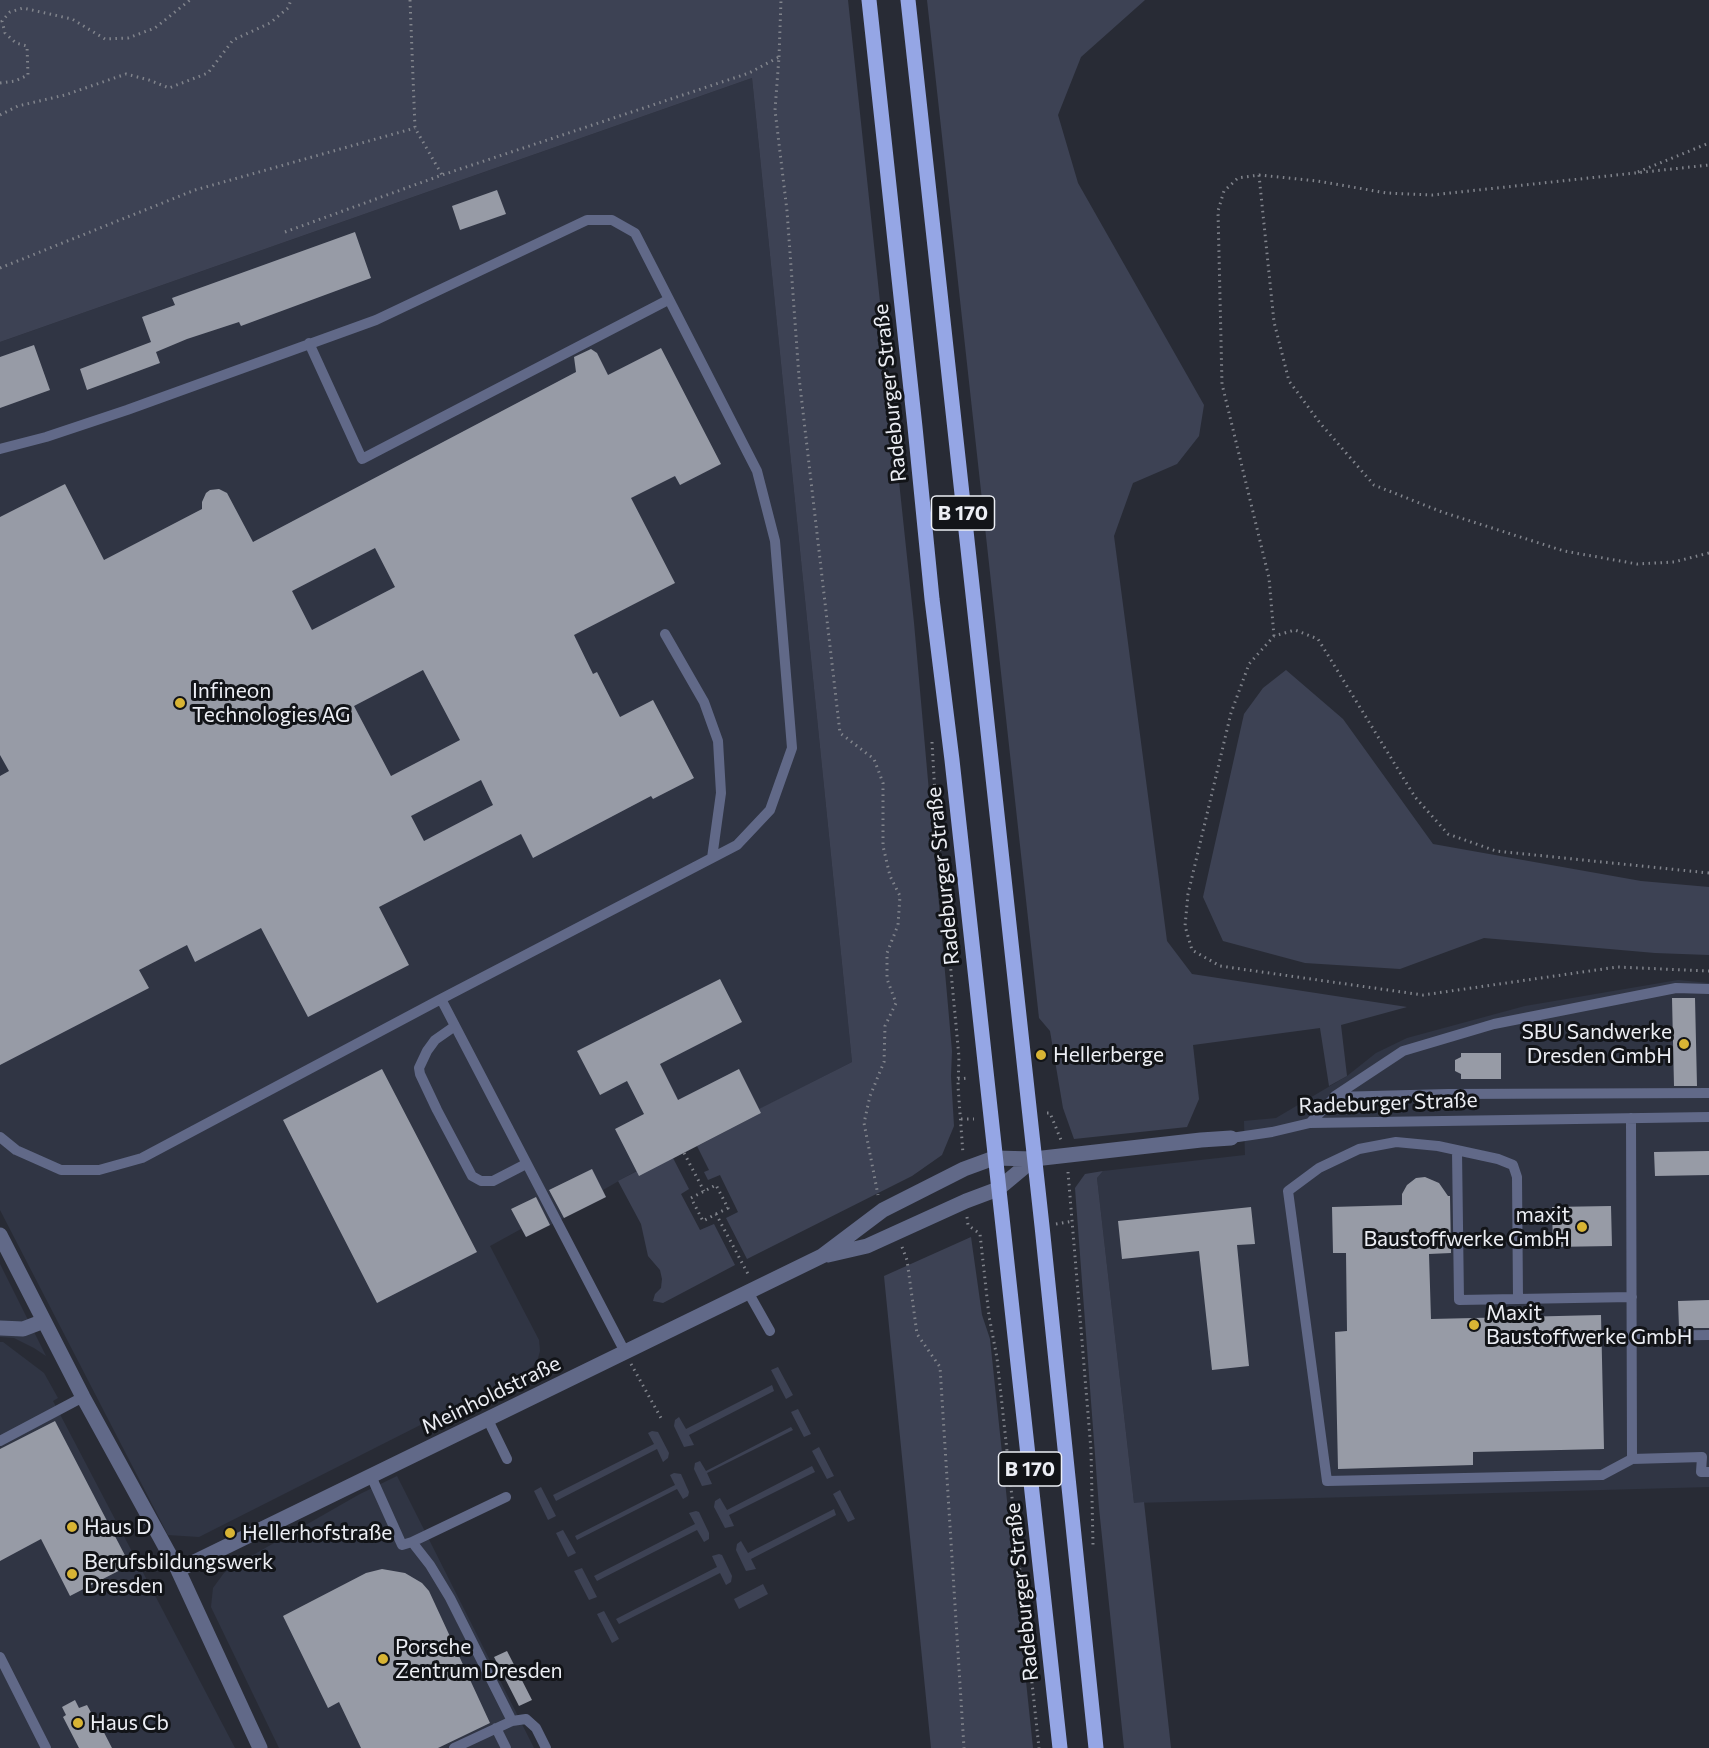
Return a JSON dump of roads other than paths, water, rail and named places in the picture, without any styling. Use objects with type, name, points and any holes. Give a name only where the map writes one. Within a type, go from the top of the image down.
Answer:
[{"type":"main road","name":"Radeburger Straße","points":[[869,0],[932,599],[952,760],[1060,1748]]},
{"type":"main road","name":"B 170","points":[[908,0],[1096,1748]]},
{"type":"street","name":"Radeburger Straße","points":[[1034,1159],[1231,1138]]},
{"type":"street","name":"Meinholdstraße","points":[[178,1570],[822,1256],[884,1210],[964,1169],[994,1158],[1034,1159]]},
{"type":"street","name":"Meinholdstraße","points":[[822,1256],[867,1246],[998,1189],[1034,1159]]},
{"type":"street","points":[[0,1235],[83,1397],[178,1570],[260,1748]]},
{"type":"street","points":[[0,1328],[23,1329],[44,1321]]},
{"type":"lane","points":[[0,449],[46,437],[127,410],[376,320],[586,220],[612,220],[634,233],[758,471],[775,541],[792,748],[770,810],[737,845],[142,1158],[99,1170],[61,1170],[16,1150],[0,1137]]},
{"type":"lane","points":[[309,343],[363,459],[668,300]]},
{"type":"lane","points":[[665,634],[704,702],[718,741],[721,793],[712,858]]},
{"type":"lane","points":[[1310,1123],[1335,1097],[1403,1051],[1494,1024],[1676,988],[1709,989]]},
{"type":"lane","points":[[441,999],[625,1352]]},
{"type":"lane","points":[[455,1026],[435,1040],[419,1068],[437,1110],[472,1176],[482,1181],[493,1181],[526,1164]]},
{"type":"lane","points":[[1335,1097],[1709,1093]]},
{"type":"lane","name":"Radeburger Straße","points":[[1231,1138],[1310,1123],[1709,1117]]},
{"type":"lane","points":[[1631,1118],[1632,1459]]},
{"type":"lane","points":[[1518,1299],[1517,1177],[1513,1165],[1498,1159],[1438,1146],[1396,1142],[1359,1149],[1318,1168],[1288,1191],[1327,1481],[1602,1475],[1632,1459],[1702,1457],[1701,1472],[1709,1472]]},
{"type":"lane","points":[[1456,1151],[1459,1300],[1632,1297]]},
{"type":"lane","points":[[752,1290],[770,1331]]},
{"type":"lane","points":[[1632,1336],[1709,1335]]},
{"type":"lane","points":[[0,1440],[83,1397]]},
{"type":"lane","points":[[488,1420],[507,1459]]},
{"type":"lane","points":[[371,1476],[402,1545],[506,1497]]},
{"type":"lane","points":[[412,1542],[430,1565],[450,1598],[512,1721]]},
{"type":"lane","points":[[0,1657],[46,1748]]},
{"type":"lane","points":[[454,1748],[512,1721],[526,1719],[536,1728],[546,1748]]},
{"type":"lane","points":[[496,1728],[506,1748]]},
{"type":"place","name":"Infineon Technologies AG","points":[[180,703]]},
{"type":"place","name":"SBU Sandwerke Dresden GmbH","points":[[1684,1044]]},
{"type":"place","name":"Hellerberge","points":[[1041,1055]]},
{"type":"place","name":"maxit Baustoffwerke GmbH","points":[[1582,1227]]},
{"type":"place","name":"Maxit Baustoffwerke GmbH","points":[[1474,1325]]},
{"type":"place","name":"Haus D","points":[[72,1527]]},
{"type":"place","name":"Hellerhofstraße","points":[[230,1533]]},
{"type":"place","name":"Berufsbildungswerk Dresden","points":[[72,1574]]},
{"type":"place","name":"Porsche Zentrum Dresden","points":[[383,1659]]},
{"type":"place","name":"Haus Cb","points":[[78,1723]]}]
